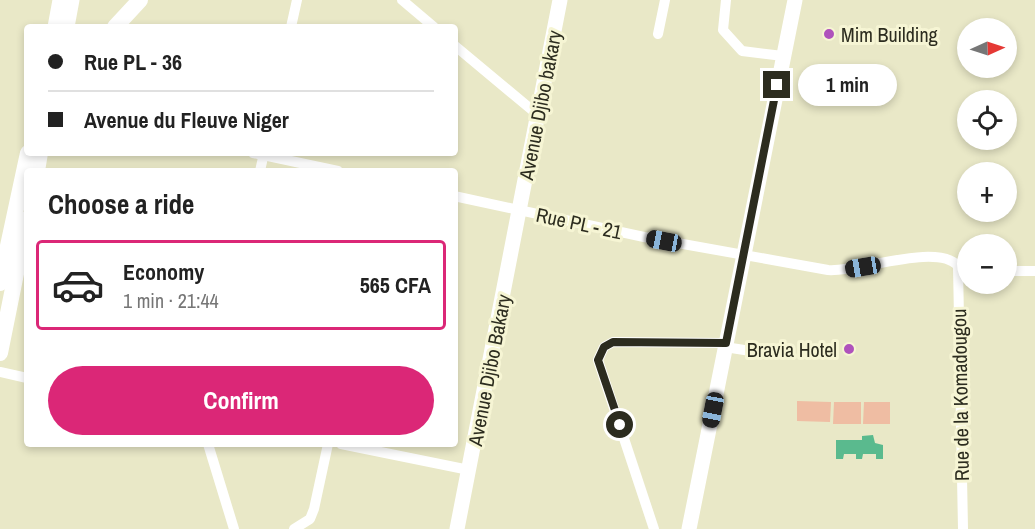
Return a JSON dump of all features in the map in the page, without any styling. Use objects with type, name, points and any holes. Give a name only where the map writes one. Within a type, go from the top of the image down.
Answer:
[{"type":"main road","points":[[118,24],[140,0]]},
{"type":"main road","points":[[0,283],[24,172]]},
{"type":"main road","points":[[0,353],[24,234]]},
{"type":"street","points":[[56,24],[60,0]]},
{"type":"street","points":[[68,24],[72,0]]},
{"type":"street","points":[[292,24],[297,0]]},
{"type":"street","points":[[402,0],[430,24]]},
{"type":"street","name":"Avenue Djibo bakary","points":[[520,211],[560,0]]},
{"type":"street","points":[[658,34],[665,0]]},
{"type":"street","points":[[726,0],[723,30],[742,51],[783,56]]},
{"type":"street","points":[[689,529],[795,0]]},
{"type":"street","points":[[458,48],[538,115]]},
{"type":"street","points":[[269,156],[324,168]]},
{"type":"street","name":"Rue PL - 21","points":[[458,197],[743,256],[836,271],[896,258],[942,258],[957,265]]},
{"type":"street","name":"Avenue Djibo Bakary","points":[[457,529],[520,211]]},
{"type":"street","points":[[1017,271],[1035,271]]},
{"type":"street","name":"Rue de la Komadougou","points":[[963,294],[963,529]]},
{"type":"street","points":[[654,529],[598,360],[604,347],[613,342],[725,345],[770,354]]},
{"type":"street","points":[[0,372],[24,377]]},
{"type":"street","points":[[209,447],[234,529]]},
{"type":"street","points":[[294,529],[310,519],[327,447]]},
{"type":"street","points":[[356,447],[469,470]]},
{"type":"shaded area","points":[[797,401],[831,402],[830,422],[797,421]]},
{"type":"shaded area","points":[[834,402],[861,402],[861,424],[833,424]]},
{"type":"shaded area","points":[[864,402],[890,402],[890,424],[863,424]]},
{"type":"shaded area","points":[[873,435],[875,443],[883,445],[883,459],[876,459],[876,454],[863,454],[862,459],[856,459],[856,454],[844,454],[843,459],[836,459],[836,440],[862,440],[862,436]]},
{"type":"place","name":"Mim Building","points":[[829,34]]},
{"type":"place","name":"Bravia Hotel","points":[[849,349]]},
{"type":"route","points":[[620,425],[598,360],[604,347],[613,342],[726,343],[777,85]]}]
